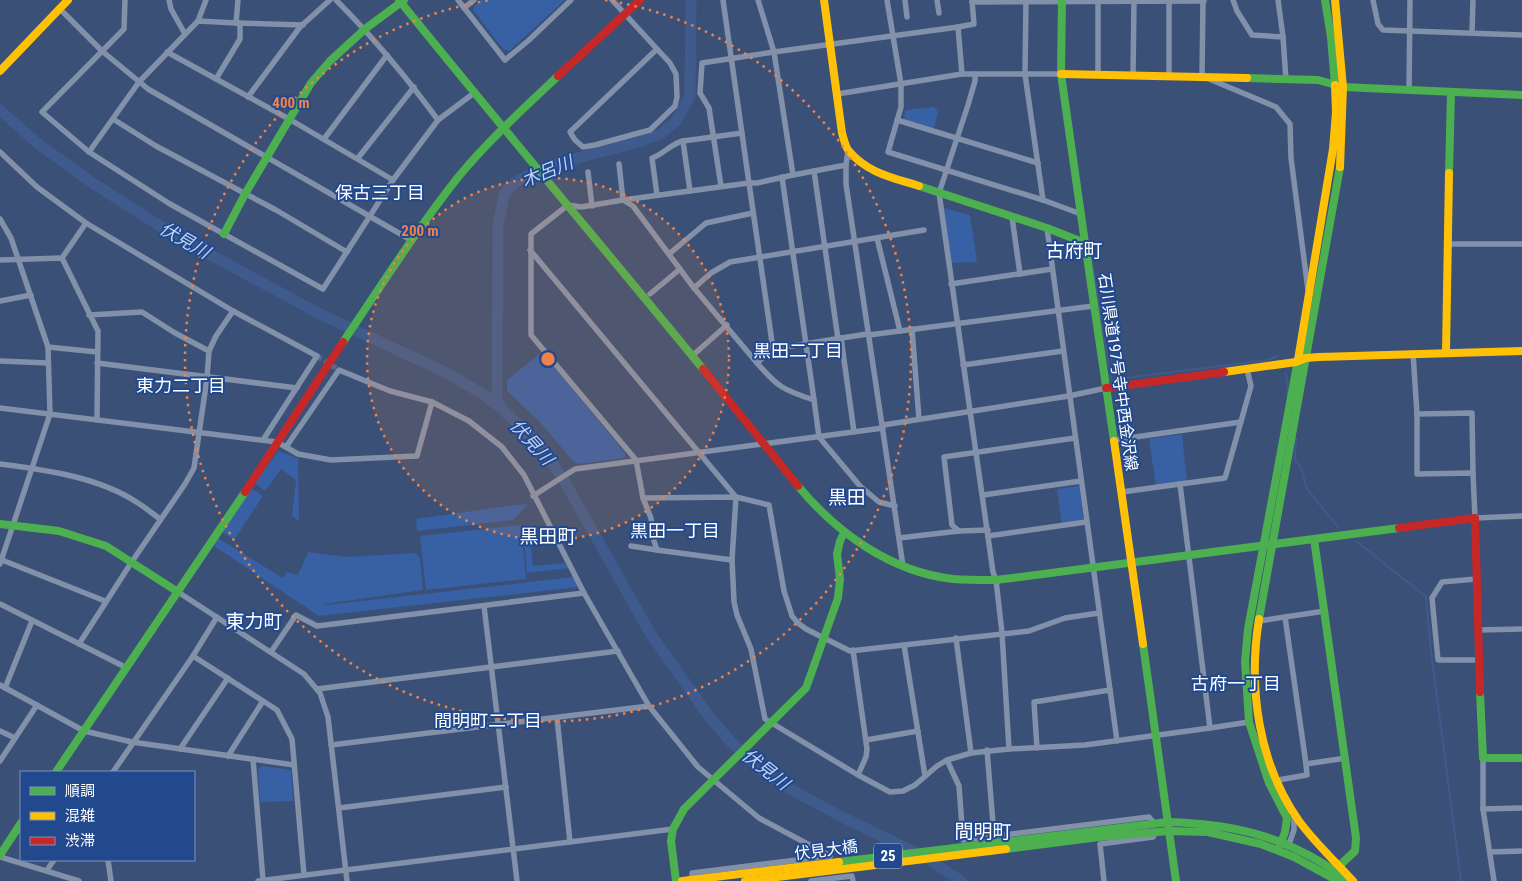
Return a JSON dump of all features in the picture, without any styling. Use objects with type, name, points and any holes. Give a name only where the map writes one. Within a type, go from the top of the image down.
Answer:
[{"type":"street","points":[[0,71],[68,0]]},
{"type":"street","points":[[125,0],[124,29],[42,112],[89,152],[170,204],[323,288],[393,180],[438,120],[474,93]]},
{"type":"street","points":[[169,0],[171,9],[185,34]]},
{"type":"street","points":[[89,152],[139,82],[198,21],[206,0]]},
{"type":"street","points":[[216,80],[240,39],[238,0]]},
{"type":"street","points":[[248,97],[303,25],[330,0]]},
{"type":"street","points":[[336,0],[387,55],[438,120]]},
{"type":"street","points":[[458,0],[505,60],[571,0]]},
{"type":"street","points":[[464,8],[474,0]]},
{"type":"street","points":[[612,0],[670,63],[676,74],[677,97],[675,106],[650,130],[583,147],[570,132],[657,49]]},
{"type":"street","points":[[57,771],[178,592],[411,240],[460,175],[502,128],[640,0]]},
{"type":"street","points":[[723,0],[773,349]]},
{"type":"street","points":[[758,0],[774,52],[793,175]]},
{"type":"street","points":[[824,0],[842,133],[848,150],[846,184],[903,566]]},
{"type":"street","points":[[888,0],[901,84],[901,107],[888,152],[1043,200],[1081,214]]},
{"type":"street","points":[[905,0],[907,17]]},
{"type":"street","points":[[937,0],[939,13]]},
{"type":"street","points":[[1026,0],[1025,74],[1043,200]]},
{"type":"street","name":"石川県道197号寺中西金沢線","points":[[1062,0],[1060,74],[1122,492],[1176,881]]},
{"type":"street","points":[[1098,0],[1098,75]]},
{"type":"street","points":[[1133,76],[1134,0]]},
{"type":"street","points":[[1169,0],[1169,76]]},
{"type":"street","points":[[721,186],[709,108],[700,93],[702,62],[958,28],[974,24],[972,1],[1203,0],[1202,76]]},
{"type":"street","points":[[1232,0],[1252,35],[1283,37]]},
{"type":"street","points":[[1278,0],[1286,80]]},
{"type":"street","points":[[1283,847],[1287,818],[1269,782],[1249,722],[1245,661],[1248,629],[1262,547],[1309,298],[1333,149],[1334,82],[1330,25],[1325,0]]},
{"type":"street","points":[[1314,539],[1356,838],[1355,851],[1334,875],[1326,852],[1294,813],[1267,753],[1259,725],[1254,664],[1259,621],[1340,165],[1343,87],[1335,0]]},
{"type":"street","points":[[1373,0],[1378,24],[1383,30],[1522,35]]},
{"type":"street","points":[[1409,90],[1410,0]]},
{"type":"street","points":[[1472,33],[1473,0]]},
{"type":"street","points":[[224,234],[245,194],[312,83],[330,61],[364,28],[401,1],[502,128],[568,205],[804,493],[844,533],[883,558],[903,566],[952,579],[996,580],[1273,546],[1475,518],[1522,516]]},
{"type":"street","points":[[59,8],[102,51],[148,89],[411,240]]},
{"type":"street","points":[[198,21],[303,25]]},
{"type":"street","points":[[958,28],[962,74]]},
{"type":"street","points":[[167,52],[358,158],[393,180]]},
{"type":"street","points":[[324,139],[387,55]]},
{"type":"street","points":[[838,94],[962,74],[1060,74],[1202,76],[1334,82],[1343,87],[1522,95]]},
{"type":"street","points":[[974,74],[975,80],[968,105],[939,193],[993,572],[996,580],[1002,633],[1009,749]]},
{"type":"street","points":[[1202,76],[1276,107],[1290,124],[1291,158],[1309,298]]},
{"type":"street","points":[[358,158],[414,87]]},
{"type":"street","points":[[1446,352],[1451,92]]},
{"type":"street","points":[[113,119],[156,146],[347,252]]},
{"type":"street","points":[[897,120],[1038,163]]},
{"type":"street","points":[[657,195],[652,158],[661,155],[677,142],[742,133]]},
{"type":"street","points":[[683,141],[690,191]]},
{"type":"street","points":[[848,150],[866,167],[876,172],[1047,228],[1085,243]]},
{"type":"street","points":[[0,152],[37,187],[86,223],[233,311],[318,356],[263,440]]},
{"type":"street","points":[[619,164],[623,200]]},
{"type":"street","points":[[657,550],[636,460],[531,335],[531,234],[568,205],[592,206],[721,186],[757,183],[846,165]]},
{"type":"street","points":[[814,171],[854,432]]},
{"type":"street","points":[[588,172],[592,206]]},
{"type":"street","points":[[782,177],[819,437],[860,486],[879,502],[895,506]]},
{"type":"street","points":[[623,200],[633,206],[694,288],[775,384],[792,393],[814,400]]},
{"type":"street","points":[[669,254],[706,223],[753,213]]},
{"type":"street","points":[[1012,217],[1020,274]]},
{"type":"street","points":[[0,219],[11,238],[48,347],[50,414],[1,562],[105,602]]},
{"type":"street","points":[[62,258],[86,223]]},
{"type":"street","points":[[1047,228],[1117,741]]},
{"type":"street","points":[[694,288],[711,273],[730,262],[924,230]]},
{"type":"street","points":[[877,238],[900,331]]},
{"type":"street","points":[[1449,244],[1522,244]]},
{"type":"street","points":[[530,250],[736,496],[732,560],[734,602],[737,615],[752,649],[766,719],[769,723],[890,792],[903,791],[915,785],[947,760],[970,753],[987,750],[1117,741],[1249,722]]},
{"type":"street","points":[[0,260],[62,258]]},
{"type":"street","points":[[62,258],[98,331],[97,420]]},
{"type":"street","points":[[650,294],[680,269]]},
{"type":"street","points":[[951,284],[1052,269]]},
{"type":"street","points":[[0,301],[31,295]]},
{"type":"street","points":[[757,363],[773,349],[867,334],[1093,306]]},
{"type":"street","points":[[79,644],[194,468],[200,433],[209,351],[216,336],[233,311]]},
{"type":"street","points":[[89,315],[142,312],[175,333],[209,351]]},
{"type":"street","points":[[692,356],[727,325]]},
{"type":"street","points":[[912,329],[919,419]]},
{"type":"street","points":[[48,347],[97,352]]},
{"type":"street","points":[[963,365],[1063,351]]},
{"type":"street","points":[[533,496],[575,469],[854,432],[919,419],[1069,396],[1106,388],[1296,362],[1306,358],[1413,353],[1522,351]]},
{"type":"street","points":[[1413,353],[1417,414],[1417,474],[1473,472]]},
{"type":"street","points":[[0,361],[48,363]]},
{"type":"street","points":[[97,363],[297,388]]},
{"type":"street","points":[[1122,492],[1225,478],[1251,386],[1247,369]]},
{"type":"street","points":[[286,447],[339,370],[390,391],[432,402],[469,421],[502,447],[524,475],[584,593],[649,706],[698,766],[713,780],[759,818],[830,856],[692,873],[692,880]]},
{"type":"street","points":[[0,408],[277,442],[298,454],[331,460],[417,456],[432,402]]},
{"type":"street","points":[[1417,414],[1472,413],[1483,809],[1494,881]]},
{"type":"street","points":[[1114,440],[1241,422]]},
{"type":"street","points":[[958,531],[952,525],[944,457],[1075,438]]},
{"type":"street","points":[[0,464],[53,471],[116,492],[137,502],[160,519]]},
{"type":"street","points":[[983,495],[1081,480]]},
{"type":"street","points":[[1180,484],[1210,728]]},
{"type":"street","points":[[644,498],[736,496],[769,505],[784,591],[792,616],[803,627],[850,651],[1029,631],[1065,618],[1099,613]]},
{"type":"street","points":[[899,538],[958,531],[988,533],[1086,522]]},
{"type":"street","points":[[0,524],[59,531],[106,546],[304,674],[317,689],[328,717],[347,881]]},
{"type":"street","points":[[676,881],[671,841],[673,830],[684,809],[806,688],[838,599],[840,586],[836,545],[844,533]]},
{"type":"street","points":[[632,546],[732,560]]},
{"type":"street","points":[[1476,579],[1442,582],[1432,598],[1438,660],[1478,660]]},
{"type":"street","points":[[271,652],[296,615],[317,626],[584,593]]},
{"type":"street","points":[[0,604],[126,668]]},
{"type":"street","points":[[484,606],[517,881]]},
{"type":"street","points":[[1259,621],[1325,611]]},
{"type":"street","points":[[114,771],[193,656],[217,617]]},
{"type":"street","points":[[1278,780],[1307,775],[1285,617]]},
{"type":"street","points":[[32,621],[2,686],[84,731],[132,742],[294,765]]},
{"type":"street","points":[[1478,630],[1522,629]]},
{"type":"street","points":[[956,638],[970,753]]},
{"type":"street","points":[[904,645],[926,776]]},
{"type":"street","points":[[853,650],[866,740],[866,757],[858,775]]},
{"type":"street","points":[[317,689],[618,651]]},
{"type":"street","points":[[193,656],[277,710],[285,723],[292,739],[304,875]]},
{"type":"street","points":[[180,749],[228,678]]},
{"type":"street","points":[[1037,748],[1034,702],[1110,690]]},
{"type":"street","points":[[228,756],[263,701]]},
{"type":"street","points":[[0,761],[37,705]]},
{"type":"street","points":[[331,745],[649,706]]},
{"type":"street","points":[[557,718],[570,842]]},
{"type":"street","points":[[0,731],[15,738]]},
{"type":"street","points":[[866,740],[918,732]]},
{"type":"street","points":[[987,750],[994,836]]},
{"type":"street","points":[[1306,764],[1346,758]]},
{"type":"street","points":[[1483,758],[1522,758]]},
{"type":"street","points":[[253,760],[263,880]]},
{"type":"street","points":[[947,760],[959,786],[963,840],[1149,817],[1156,828],[1153,837],[1100,844],[1104,881]]},
{"type":"street","points":[[339,808],[506,788]]},
{"type":"street","points":[[1483,809],[1522,808]]},
{"type":"street","points":[[1283,847],[1294,830],[1294,813]]},
{"type":"street","name":"25","points":[[1156,828],[1168,822],[1195,822],[1222,825],[1248,831],[1283,847],[1334,875],[1351,881]]},
{"type":"street","points":[[20,825],[0,856],[79,881]]},
{"type":"street","name":"25","points":[[1068,838],[1156,828],[1169,831],[1208,832],[1283,847]]},
{"type":"street","points":[[258,881],[673,830]]},
{"type":"street","name":"伏見大橋","points":[[692,880],[1068,838]]},
{"type":"street","name":"伏見大橋","points":[[745,881],[1068,838]]},
{"type":"street","points":[[1490,852],[1522,851]]},
{"type":"street","points":[[47,870],[53,861]]},
{"type":"street","points":[[108,861],[111,881]]},
{"type":"street","points":[[811,881],[852,876],[853,881]]},
{"type":"street","name":"25","points":[[682,881],[692,880]]},
{"type":"shaded area","points":[[481,0],[565,0],[509,51],[503,49],[473,10],[475,5]]},
{"type":"shaded area","points":[[934,107],[938,112],[934,128],[927,130],[904,124],[905,110]]},
{"type":"shaded area","points":[[944,208],[970,215],[977,262],[951,263]]},
{"type":"shaded area","points":[[542,352],[625,453],[625,458],[578,464],[574,462],[540,422],[507,391],[507,380]]},
{"type":"shaded area","points":[[1182,434],[1187,483],[1156,487],[1149,439]]},
{"type":"shaded area","points":[[278,451],[298,458],[299,521],[292,516],[296,480],[281,469],[265,491],[255,483]]},
{"type":"shaded area","points":[[1079,486],[1084,523],[1062,526],[1057,489]]},
{"type":"shaded area","points":[[251,488],[263,496],[234,540],[222,532]]},
{"type":"shaded area","points":[[528,504],[513,520],[417,531],[416,519]]},
{"type":"shaded area","points":[[521,525],[526,579],[426,590],[420,536]]},
{"type":"shaded area","points":[[218,538],[283,578],[287,572],[298,575],[308,552],[346,557],[416,553],[420,558],[423,590],[325,604],[327,605],[573,577],[579,587],[319,616],[214,546]]},
{"type":"shaded area","points":[[530,539],[533,566],[565,563],[568,568],[527,573],[524,540]]},
{"type":"shaded area","points":[[262,766],[291,770],[293,801],[260,802],[258,769]]},
{"type":"waterway","name":"木呂川","points":[[500,407],[497,397],[498,224],[504,196],[508,189],[516,182],[552,165],[642,141],[662,133],[676,121],[690,96],[691,0]]},
{"type":"waterway","name":"伏見川","points":[[0,110],[37,143],[94,184],[174,235],[318,313],[447,373],[481,393],[500,407],[541,447],[565,482],[650,633],[708,715],[730,741],[762,771],[790,789],[844,818],[927,858],[961,881]]},
{"type":"waterway","points":[[1090,249],[1111,380],[1267,360],[1278,356]]},
{"type":"waterway","points":[[1286,374],[1287,396]]},
{"type":"waterway","points":[[1296,438],[1295,459],[1301,468],[1307,489],[1339,528]]},
{"type":"waterway","points":[[1356,541],[1426,597],[1431,651],[1461,881]]},
{"type":"tunnel","points":[[317,356],[339,370]]},
{"type":"traffic: fast","points":[[399,0],[703,369]]},
{"type":"traffic: fast","points":[[224,234],[245,194],[311,83],[330,61],[365,29],[404,0]]},
{"type":"traffic: fast","points":[[1062,0],[1061,74],[1085,243]]},
{"type":"traffic: fast","points":[[1325,0],[1331,37],[1335,85]]},
{"type":"traffic: fast","points":[[343,342],[414,237],[459,176],[495,137],[558,76]]},
{"type":"traffic: fast","points":[[1247,78],[1318,80],[1343,87],[1522,95]]},
{"type":"traffic: fast","points":[[1449,173],[1451,92]]},
{"type":"traffic: fast","points":[[1259,619],[1340,167]]},
{"type":"traffic: fast","points":[[919,186],[1047,228],[1085,243],[1114,441]]},
{"type":"traffic: fast","points":[[1280,846],[1287,818],[1269,783],[1249,722],[1245,661],[1248,629],[1298,360]]},
{"type":"traffic: fast","points":[[798,486],[830,519],[867,548],[908,568],[930,575],[953,579],[996,580],[1399,528]]},
{"type":"traffic: fast","points":[[57,771],[245,492]]},
{"type":"traffic: fast","points":[[0,524],[59,531],[106,546],[178,592]]},
{"type":"traffic: fast","points":[[676,881],[671,841],[673,829],[684,809],[806,688],[838,598],[840,579],[837,554],[844,533]]},
{"type":"traffic: fast","points":[[1314,539],[1356,838],[1355,851],[1337,868]]},
{"type":"traffic: fast","points":[[1143,644],[1176,881]]},
{"type":"traffic: fast","points":[[1480,692],[1483,758],[1522,758]]},
{"type":"traffic: fast","points":[[839,862],[1168,822],[1218,826],[1263,836],[1306,854],[1349,881]]},
{"type":"traffic: fast","points":[[0,855],[20,825]]},
{"type":"traffic: fast","points":[[1006,849],[1099,837],[1169,831],[1208,832],[1261,844],[1294,857],[1338,881]]},
{"type":"traffic: slow","points":[[0,71],[68,0]]},
{"type":"traffic: slow","points":[[824,0],[842,133],[846,147],[856,158],[872,170],[919,186]]},
{"type":"traffic: slow","points":[[1335,0],[1343,87],[1340,167]]},
{"type":"traffic: slow","points":[[1061,74],[1247,78]]},
{"type":"traffic: slow","points":[[1298,360],[1333,149],[1336,112],[1335,85]]},
{"type":"traffic: slow","points":[[1446,352],[1449,173]]},
{"type":"traffic: slow","points":[[1224,372],[1319,357],[1522,351]]},
{"type":"traffic: slow","points":[[1114,441],[1143,644]]},
{"type":"traffic: slow","points":[[1259,619],[1255,671],[1256,698],[1265,750],[1285,798],[1299,821],[1353,881]]},
{"type":"traffic: slow","points":[[745,881],[1006,849]]},
{"type":"traffic: slow","points":[[682,881],[839,862]]},
{"type":"traffic: jam","points":[[558,76],[640,0]]},
{"type":"traffic: jam","points":[[245,492],[343,342]]},
{"type":"traffic: jam","points":[[703,369],[798,486]]},
{"type":"traffic: jam","points":[[1106,388],[1224,372]]},
{"type":"traffic: jam","points":[[1399,528],[1475,518],[1480,692]]},
{"type":"district","name":"保古三丁目","points":[[380,192]]},
{"type":"district","name":"古府町","points":[[1074,250]]},
{"type":"district","name":"黒田二丁目","points":[[798,350]]},
{"type":"district","name":"東力二丁目","points":[[181,385]]},
{"type":"district","name":"黒田","points":[[847,497]]},
{"type":"district","name":"黒田一丁目","points":[[675,530]]},
{"type":"district","name":"黒田町","points":[[548,536]]},
{"type":"district","name":"東力町","points":[[254,621]]},
{"type":"district","name":"古府一丁目","points":[[1236,683]]},
{"type":"district","name":"間明町二丁目","points":[[488,720]]},
{"type":"district","name":"間明町","points":[[983,831]]}]
